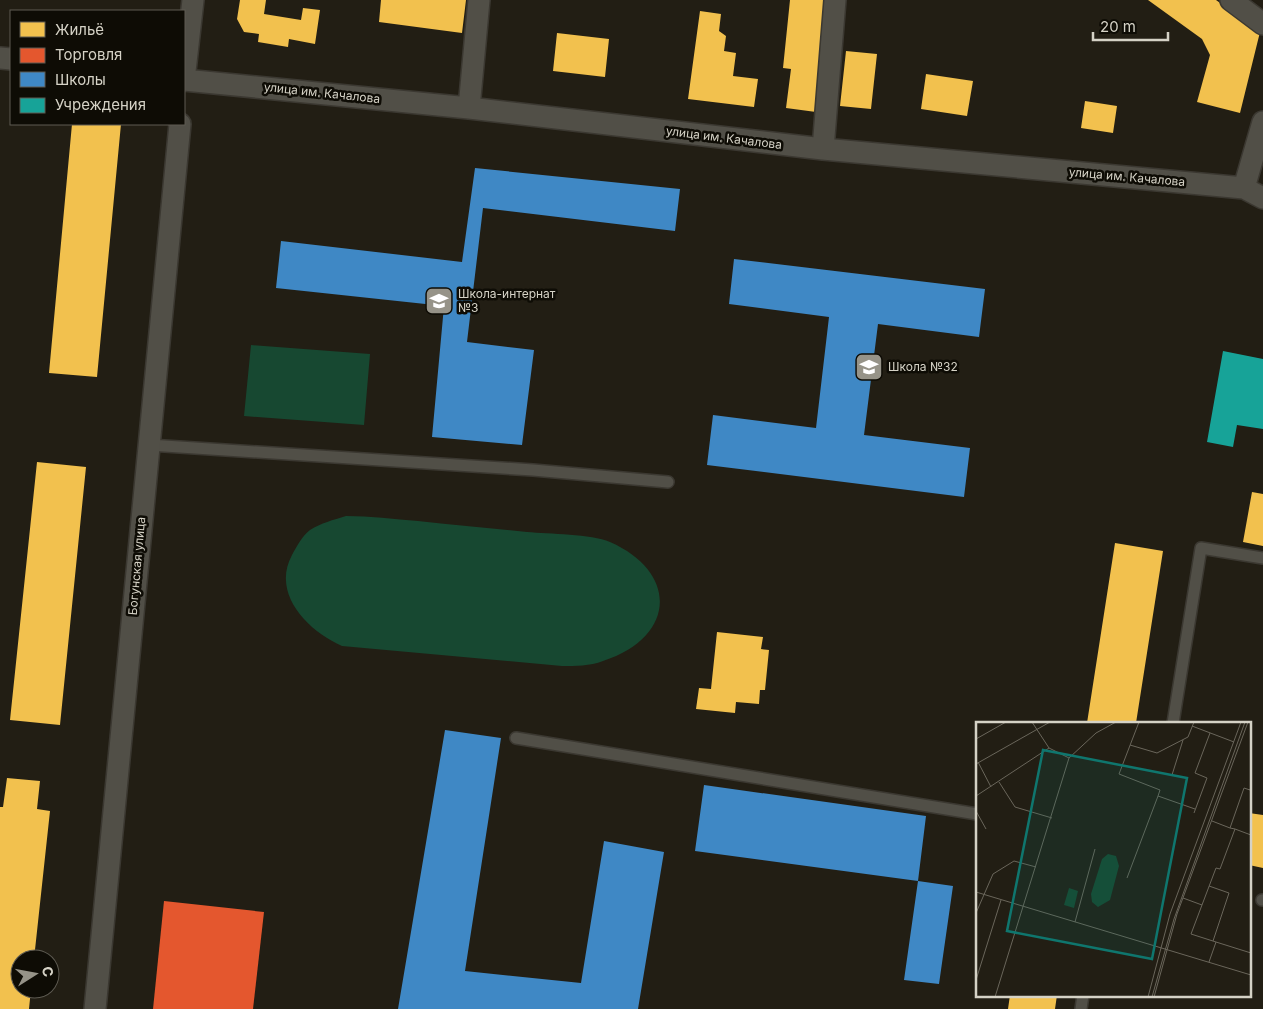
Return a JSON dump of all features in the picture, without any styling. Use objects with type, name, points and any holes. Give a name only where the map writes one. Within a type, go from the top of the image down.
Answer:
[{"type":"street","points":[[185,72],[194,0]]},
{"type":"street","points":[[469,108],[479,0]]},
{"type":"street","points":[[823,149],[835,0]]},
{"type":"street","points":[[1231,0],[1263,24]]},
{"type":"street","name":"улица им. Качалова","points":[[185,80],[469,108],[823,149],[1244,188],[1263,198]]},
{"type":"street","points":[[1244,188],[1263,122]]},
{"type":"street","name":"Богунская улица","points":[[95,1009],[180,125]]},
{"type":"lane","points":[[149,445],[533,470],[668,482]]},
{"type":"lane","points":[[1173,722],[1201,548],[1263,558]]},
{"type":"lane","points":[[516,738],[976,814]]},
{"type":"lane","points":[[1081,1009],[1083,996]]},
{"type":"green space","points":[[251,345],[370,354],[364,425],[244,416]]},
{"type":"green space","points":[[346,516],[602,539],[633,555],[649,570],[658,587],[660,604],[655,621],[644,637],[627,651],[603,661],[582,665],[562,666],[342,646],[317,631],[296,610],[286,584],[287,569],[292,555],[305,535],[318,525]]},
{"type":"building: Жильё","points":[[240,0],[266,0],[264,14],[301,20],[303,8],[320,10],[315,44],[289,39],[288,47],[258,42],[259,34],[244,32],[237,19]]},
{"type":"building: Жильё","points":[[381,0],[466,0],[462,33],[379,22]]},
{"type":"building: Жильё","points":[[790,0],[828,0],[816,112],[786,108],[791,69],[783,68]]},
{"type":"building: Жильё","points":[[1148,0],[1216,0],[1260,32],[1240,113],[1197,102],[1210,55],[1202,39]]},
{"type":"building: Жильё","points":[[700,11],[721,14],[719,31],[726,36],[724,51],[736,53],[733,76],[758,79],[754,107],[688,99]]},
{"type":"building: Жильё","points":[[557,33],[609,39],[605,77],[553,71]]},
{"type":"building: Жильё","points":[[846,51],[877,54],[871,109],[840,106]]},
{"type":"building: Жильё","points":[[926,74],[973,81],[967,116],[921,109]]},
{"type":"building: Жильё","points":[[1085,101],[1117,106],[1113,133],[1081,128]]},
{"type":"building: Жильё","points":[[72,125],[121,125],[97,377],[49,373]]},
{"type":"building: Жильё","points":[[37,462],[86,467],[60,725],[10,720]]},
{"type":"building: Жильё","points":[[1252,492],[1263,494],[1263,546],[1243,542]]},
{"type":"building: Жильё","points":[[1115,543],[1163,551],[1136,722],[1087,722]]},
{"type":"building: Жильё","points":[[717,632],[763,637],[761,649],[769,650],[765,690],[760,690],[759,704],[736,702],[735,713],[696,709],[699,688],[711,689]]},
{"type":"building: Жильё","points":[[7,778],[40,781],[37,809],[50,811],[35,949],[10,949],[10,999],[30,999],[29,1009],[0,1009],[0,807],[3,807]]},
{"type":"building: Жильё","points":[[1250,813],[1263,815],[1263,868],[1250,865]]},
{"type":"building: Жильё","points":[[1010,996],[1057,996],[1055,1009],[1008,1009]]},
{"type":"building: Торговля","points":[[164,901],[264,912],[253,1009],[153,1009]]},
{"type":"building: Школы","points":[[475,168],[680,189],[675,231],[483,208],[467,342],[534,350],[522,445],[432,437],[444,306],[276,288],[281,241],[462,262]]},
{"type":"building: Школы","points":[[734,259],[985,289],[979,337],[878,324],[864,435],[970,448],[964,497],[707,465],[713,415],[816,428],[829,317],[729,304]]},
{"type":"building: Школы","points":[[445,730],[501,738],[465,971],[581,983],[604,841],[664,852],[638,1009],[398,1009]]},
{"type":"building: Школы","points":[[704,785],[926,816],[918,881],[695,851]]},
{"type":"building: Школы","points":[[918,881],[953,886],[939,984],[904,980]]},
{"type":"building: Учреждения","points":[[1223,351],[1263,359],[1263,429],[1237,425],[1233,447],[1207,442]]},
{"type":"place","name":"Школа-интернат №3","points":[[439,301]]},
{"type":"place","name":"Школа №32","points":[[869,367]]}]
